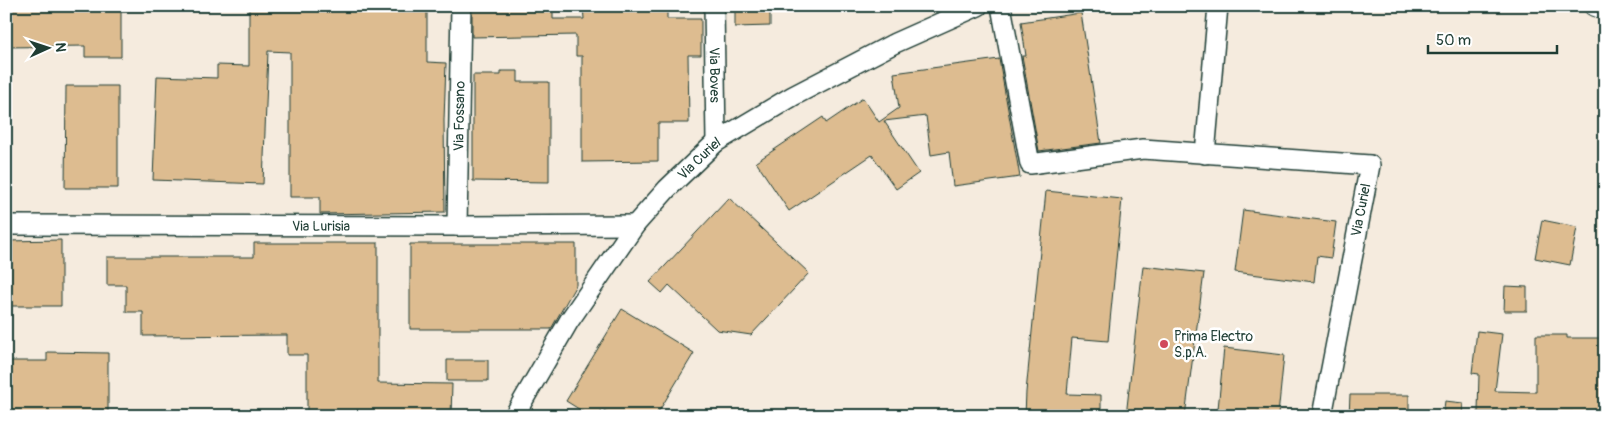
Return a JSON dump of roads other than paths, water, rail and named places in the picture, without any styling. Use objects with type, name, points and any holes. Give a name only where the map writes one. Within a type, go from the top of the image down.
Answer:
[{"type":"street","name":"Via Fossano","points":[[457,226],[461,6]]},
{"type":"street","name":"Via Boves","points":[[714,6],[716,142]]},
{"type":"street","name":"Via Curiel","points":[[514,416],[569,321],[635,224],[667,189],[716,142],[793,96],[894,43],[978,6]]},
{"type":"street","name":"Via Curiel","points":[[1001,6],[1030,164],[1143,149],[1370,165],[1322,416]]},
{"type":"street","points":[[1206,154],[1218,6]]},
{"type":"street","points":[[1594,6],[1605,10]]},
{"type":"street","name":"Via Lurisia","points":[[6,225],[457,226],[635,224]]},
{"type":"place","name":"Prima Electro S.p.A.","points":[[1164,344]]}]
